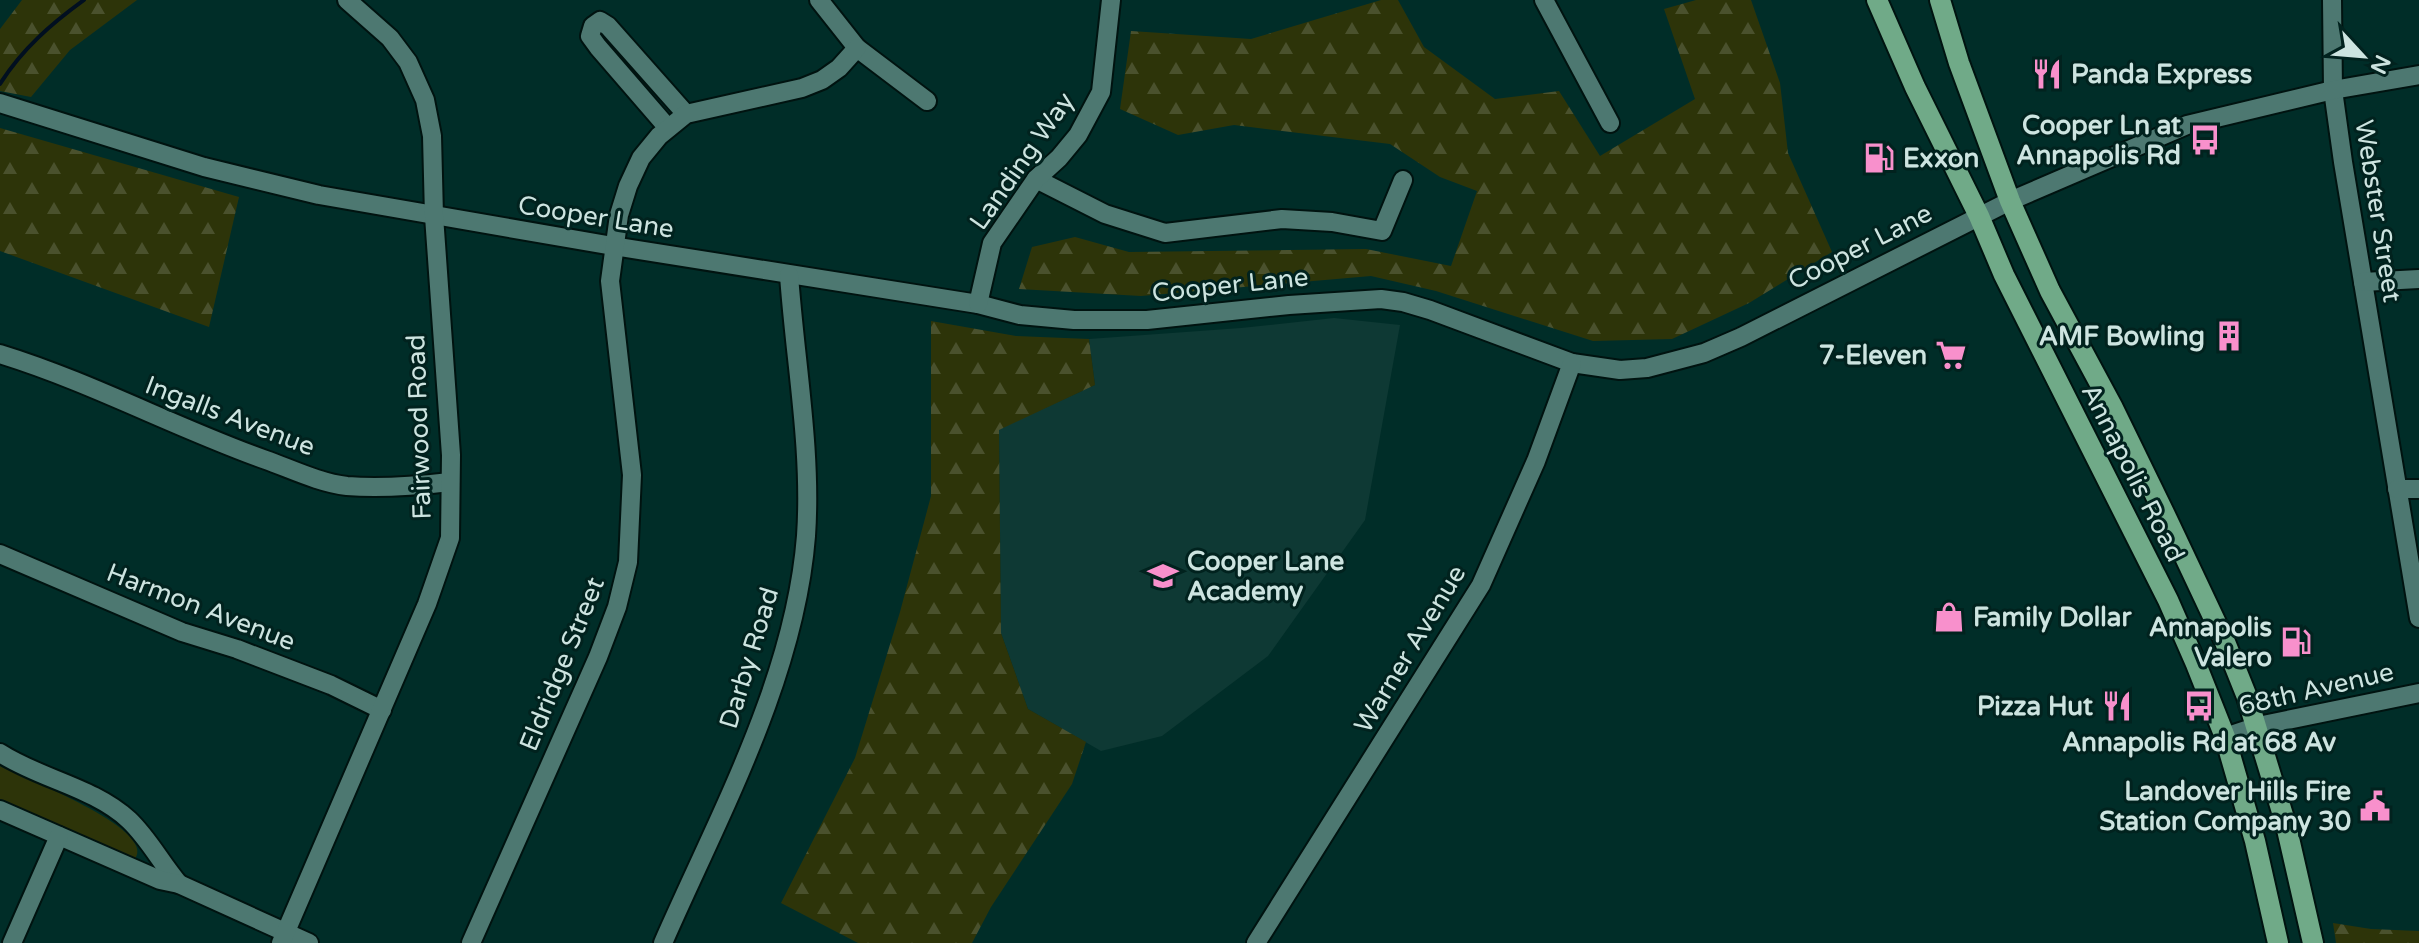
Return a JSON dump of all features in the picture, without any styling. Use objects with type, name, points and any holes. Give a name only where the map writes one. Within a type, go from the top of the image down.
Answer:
[{"type":"main road","name":"Annapolis Road","points":[[1877,0],[2004,275],[2171,606],[2225,737],[2255,841],[2278,943]]},
{"type":"main road","name":"Annapolis Road","points":[[1940,0],[1959,63],[2010,201],[2050,291],[2113,408],[2225,642],[2258,726],[2300,878],[2313,943]]},
{"type":"street","name":"Fairwood Road","points":[[283,938],[382,710],[442,566],[450,538],[451,455],[434,216],[432,136],[425,100],[408,62],[390,38],[347,0]]},
{"type":"street","points":[[819,0],[857,48],[927,101]]},
{"type":"street","name":"Landing Way","points":[[978,304],[992,243],[1036,179],[1078,135],[1101,92],[1111,0]]},
{"type":"street","points":[[1544,0],[1610,123]]},
{"type":"street","name":"Webster Street","points":[[2332,0],[2333,90],[2343,162],[2419,618]]},
{"type":"street","points":[[668,128],[590,36],[593,26],[600,21],[608,26],[686,114],[802,88],[822,80],[839,68],[857,48]]},
{"type":"street","name":"Cooper Lane","points":[[0,103],[260,182],[434,216],[978,304],[1034,317],[1132,320],[1381,299],[1430,310],[1572,363],[1620,370],[1647,368],[1704,353],[2010,201],[2187,125],[2333,90],[2419,75]]},
{"type":"street","name":"Eldridge Street","points":[[471,943],[598,657],[617,607],[628,562],[632,475],[610,281],[613,246],[628,186],[641,158],[668,128],[686,114]]},
{"type":"street","points":[[1036,179],[1105,214],[1165,233],[1282,219],[1332,222],[1382,231],[1403,180]]},
{"type":"street","name":"Darby Road","points":[[663,943],[769,697],[790,630],[800,581],[806,536],[806,482],[789,275]]},
{"type":"street","points":[[2363,282],[2419,279]]},
{"type":"street","name":"Ingalls Avenue","points":[[0,354],[72,379],[249,454],[345,486],[413,486],[450,482]]},
{"type":"street","name":"Warner Avenue","points":[[1256,943],[1481,585],[1536,461],[1572,363]]},
{"type":"street","points":[[2397,489],[2419,489]]},
{"type":"street","name":"Harmon Avenue","points":[[0,554],[182,632],[237,649],[331,685],[382,710]]},
{"type":"street","name":"68th Avenue","points":[[2225,737],[2258,726],[2419,693]]},
{"type":"street","points":[[0,753],[21,766],[105,803],[127,818],[179,884]]},
{"type":"street","points":[[0,810],[160,880],[179,884],[283,938],[309,943]]},
{"type":"street","points":[[12,943],[59,836]]},
{"type":"shaded area","name":"Cooper Lane Academy","points":[[1334,318],[1400,325],[1365,520],[1268,656],[1162,736],[1101,751],[1028,709],[1001,633],[999,429],[1095,385],[1089,339]]},
{"type":"green space","points":[[22,0],[137,0],[70,50],[31,97],[0,91],[0,29]]},
{"type":"green space","points":[[1381,0],[1398,0],[1424,47],[1495,99],[1559,91],[1600,156],[1695,99],[1664,9],[1696,0],[1751,0],[1780,83],[1788,153],[1832,252],[1749,303],[1672,339],[1593,341],[1436,291],[1371,276],[1141,296],[1019,289],[1032,247],[1075,237],[1129,252],[1366,249],[1451,266],[1477,191],[1440,177],[1390,144],[1234,125],[1178,135],[1120,109],[1131,31],[1251,39]]},
{"type":"green space","points":[[0,128],[239,197],[209,327],[0,251]]},
{"type":"green space","points":[[931,321],[1016,336],[1089,339],[1095,385],[999,430],[1001,633],[1028,709],[1086,742],[1072,784],[991,907],[972,943],[858,943],[781,903],[855,758],[900,612],[931,496]]},
{"type":"green space","points":[[0,766],[108,819],[127,833],[137,847],[135,859],[0,801]]},
{"type":"green space","points":[[2333,923],[2371,929],[2419,931],[2419,943],[2336,943]]},
{"type":"waterway","points":[[0,84],[38,38],[84,0]]},
{"type":"place","name":"Panda Express","points":[[2047,74]]},
{"type":"place","name":"Cooper Ln at Annapolis Rd","points":[[2205,140]]},
{"type":"place","name":"Exxon","points":[[1879,158]]},
{"type":"place","name":"AMF Bowling","points":[[2229,336]]},
{"type":"place","name":"7-Eleven","points":[[1951,355]]},
{"type":"place","name":"Cooper Lane Academy","points":[[1163,576]]},
{"type":"place","name":"Family Dollar","points":[[1949,617]]},
{"type":"place","name":"Annapolis Valero","points":[[2296,642]]},
{"type":"place","name":"Pizza Hut","points":[[2117,706]]},
{"type":"place","name":"Annapolis Rd at 68 Av","points":[[2199,706]]},
{"type":"place","name":"Landover Hills Fire Station Company 30","points":[[2375,806]]}]
